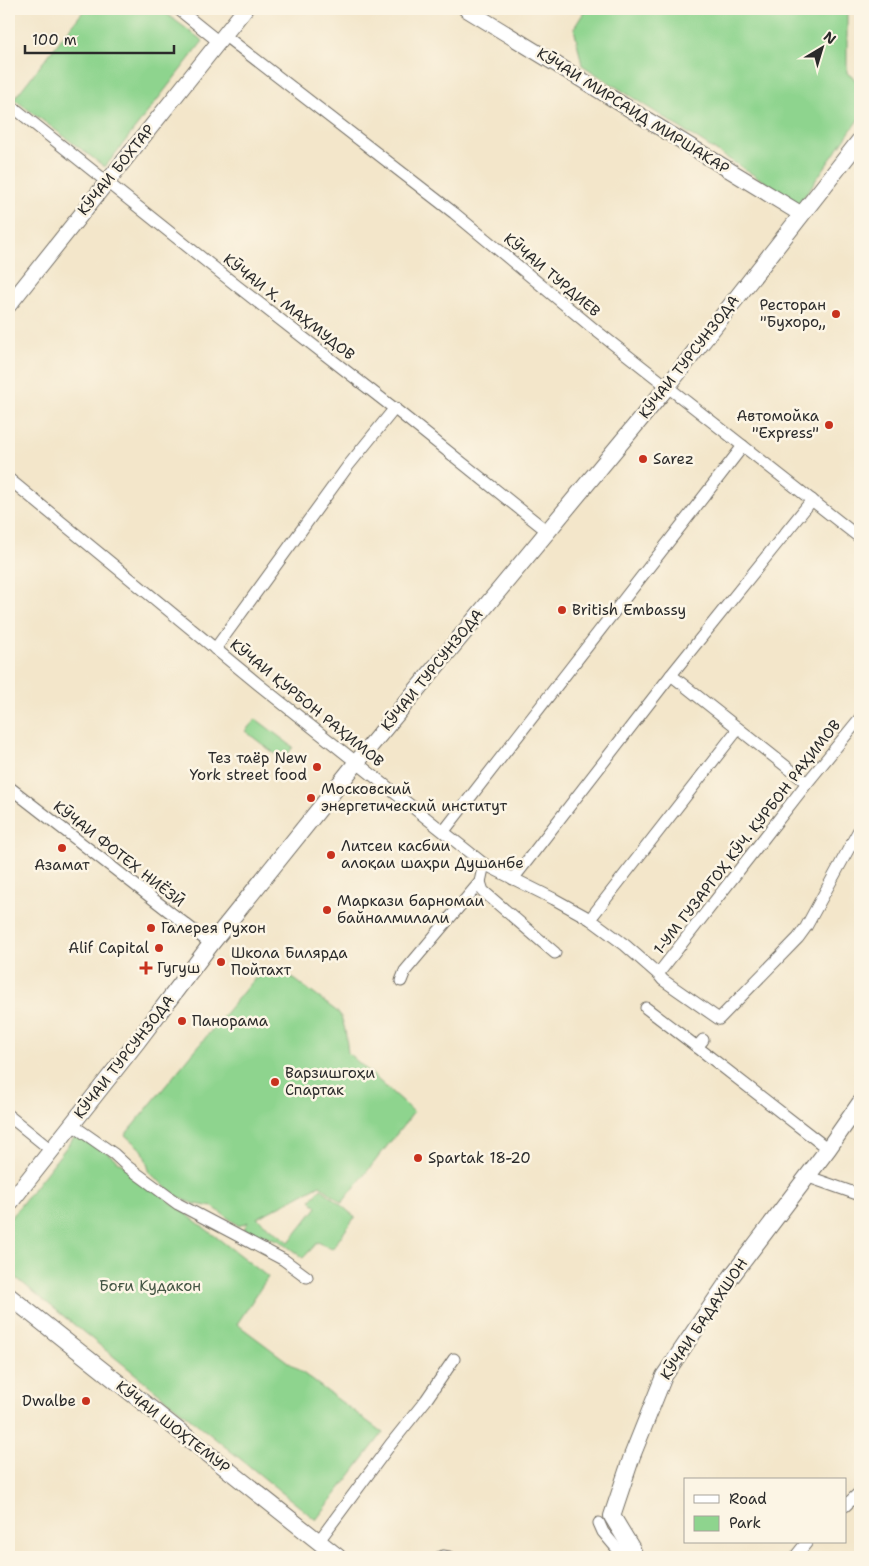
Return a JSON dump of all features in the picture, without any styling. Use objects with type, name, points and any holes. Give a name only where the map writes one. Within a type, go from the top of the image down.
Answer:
[{"type":"main road","name":"КӮЧАИ ТУРСУНЗОДА","points":[[9,1204],[133,1047],[211,944],[357,762],[666,387],[860,140]]},
{"type":"main road","name":"КӮЧАИ БАДАХШОН","points":[[635,1557],[612,1516],[632,1456],[664,1376],[731,1277],[828,1149],[860,1103]]},
{"type":"main road","name":"КӮЧАИ ШОҲТЕМУР","points":[[9,1296],[338,1557]]},
{"type":"street","name":"КӮЧАИ ТУРДИЕВ","points":[[178,9],[222,38],[447,207],[594,330],[860,538]]},
{"type":"street","name":"КӮЧАИ БОХТАР","points":[[9,304],[245,9]]},
{"type":"street","name":"КӮЧАИ МИРСАИД МИРШАКАР","points":[[466,9],[801,214]]},
{"type":"street","name":"КӮЧАИ Х. МАҲМУДОВ","points":[[13,107],[395,408],[546,531]]},
{"type":"street","points":[[215,648],[348,466],[395,408]]},
{"type":"street","points":[[444,831],[743,446]]},
{"type":"street","name":"КӮЧАИ ҚУРБОН РАҲИМОВ","points":[[9,479],[215,648],[484,864],[590,919],[673,988],[719,1019],[798,938],[806,927],[860,828]]},
{"type":"street","points":[[513,879],[671,675],[812,500]]},
{"type":"street","points":[[671,675],[807,783]]},
{"type":"street","name":"1-УМ ГУЗАРГОҲ КӮЧ. ҚУРБОН РАҲИМОВ","points":[[658,974],[860,718]]},
{"type":"street","points":[[590,919],[738,729]]},
{"type":"street","name":"КӮЧАИ ФОТЕХ НИЁЗӢ","points":[[9,787],[211,944]]},
{"type":"street","points":[[401,981],[405,971],[480,882],[484,864]]},
{"type":"street","points":[[480,882],[483,891],[555,953]]},
{"type":"street","points":[[646,1008],[700,1044],[828,1149]]},
{"type":"street","points":[[9,1116],[51,1150]]},
{"type":"street","points":[[71,1124],[114,1154],[128,1167],[178,1204],[284,1260],[307,1277]]},
{"type":"street","points":[[806,1176],[860,1195]]},
{"type":"street","points":[[318,1542],[426,1400],[454,1359]]},
{"type":"street","points":[[846,1505],[860,1492]]},
{"type":"street","points":[[599,1523],[603,1532],[624,1557]]},
{"type":"street","points":[[795,1557],[805,1544]]},
{"type":"street","points":[[440,1557],[449,1557]]},
{"type":"green space","points":[[85,9],[160,9],[203,41],[105,167],[14,99]]},
{"type":"green space","points":[[586,9],[847,9],[847,73],[860,83],[860,117],[799,204],[582,65],[574,28]]},
{"type":"green space","points":[[256,719],[293,747],[283,760],[245,731]]},
{"type":"green space","name":"Варзишгоҳи Спартак","points":[[285,972],[339,1013],[344,1028],[348,1053],[414,1112],[342,1203],[320,1185],[257,1218],[289,1242],[317,1207],[311,1200],[321,1188],[355,1217],[332,1249],[318,1242],[303,1258],[280,1241],[244,1229],[248,1222],[239,1226],[213,1207],[195,1204],[180,1198],[150,1173],[143,1151],[125,1135],[253,980],[272,973]]},
{"type":"green space","name":"Боғи Кудакон","points":[[79,1131],[268,1277],[237,1324],[383,1433],[316,1520],[9,1272],[9,1220]]},
{"type":"place","name":"Ресторан \"Бухоро,,","points":[[836,314]]},
{"type":"place","name":"Автомойка \"Express\"","points":[[829,425]]},
{"type":"place","name":"Sarez","points":[[643,459]]},
{"type":"place","name":"British Embassy","points":[[562,610]]},
{"type":"place","name":"Тез таёр New York street food","points":[[317,767]]},
{"type":"place","name":"Московский энергетический институт","points":[[311,798]]},
{"type":"place","name":"Азамат","points":[[62,848]]},
{"type":"place","name":"Литсеи касбии алоқаи шаҳри Душанбе","points":[[331,855]]},
{"type":"place","name":"Маркази барномаи байналмилали","points":[[327,910]]},
{"type":"place","name":"Галерея Рухон","points":[[151,928]]},
{"type":"place","name":"Alif Capital","points":[[159,948]]},
{"type":"place","name":"Школа Билярда Пойтахт","points":[[221,962]]},
{"type":"place","name":"Гугуш","points":[[146,968]]},
{"type":"place","name":"Панорама","points":[[182,1021]]},
{"type":"place","name":"Варзишгоҳи Спартак","points":[[275,1082]]},
{"type":"place","name":"Spartak 18-20","points":[[418,1158]]},
{"type":"place","name":"Dwalbe","points":[[86,1401]]}]
